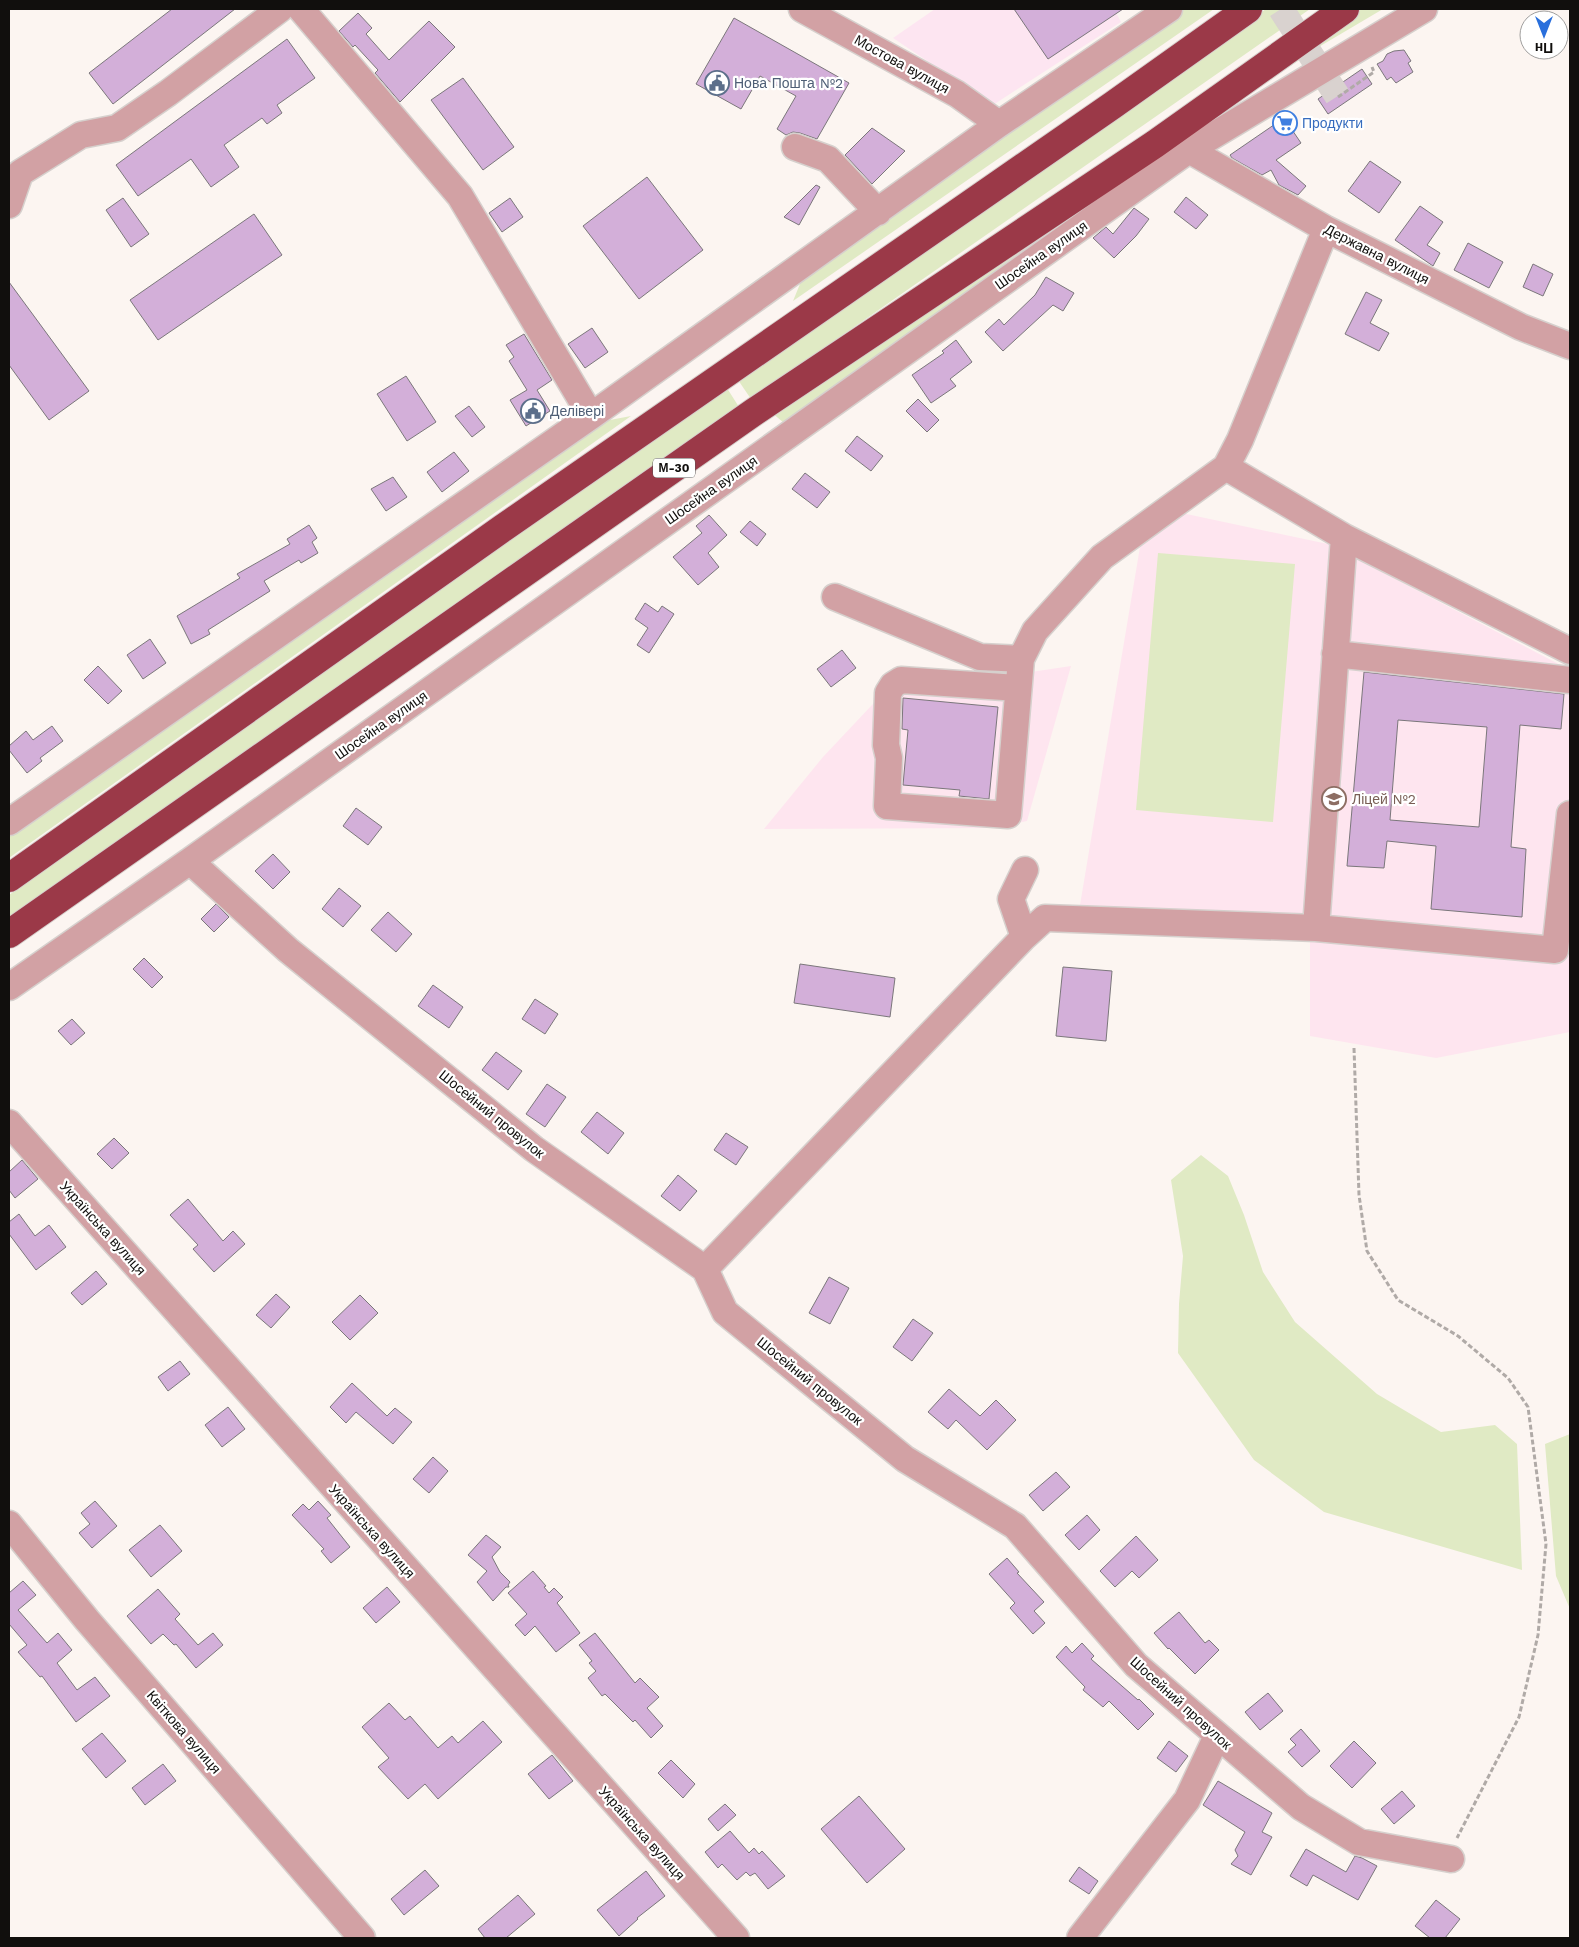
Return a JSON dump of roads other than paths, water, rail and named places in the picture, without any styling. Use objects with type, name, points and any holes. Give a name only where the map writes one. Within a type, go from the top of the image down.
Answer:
[{"type":"highway","points":[[9,878],[503,528],[1248,9]]},
{"type":"highway","name":"М-30","points":[[9,934],[745,418],[1155,144],[1345,9]]},
{"type":"street","points":[[9,205],[20,173],[81,135],[118,128],[280,9]]},
{"type":"street","points":[[301,9],[460,196],[592,416]]},
{"type":"street","name":"Мостова вулиця","points":[[802,9],[957,94],[998,124]]},
{"type":"street","points":[[9,822],[592,416],[702,335],[878,212],[998,124],[1137,18],[1169,9]]},
{"type":"street","name":"Шосейна вулиця","points":[[9,987],[190,861],[1189,150],[1424,9]]},
{"type":"street","points":[[795,147],[828,159],[878,212]]},
{"type":"street","name":"Державна вулиця","points":[[1189,150],[1326,229],[1520,328],[1570,346]]},
{"type":"street","points":[[1018,688],[901,680],[893,685],[888,693],[886,745],[889,758],[887,806],[1008,815],[1018,688],[1020,660],[1035,631],[1102,557],[1226,467],[1240,440],[1326,229]]},
{"type":"street","points":[[1226,467],[1344,537],[1570,651]]},
{"type":"street","points":[[1316,928],[1344,537]]},
{"type":"street","points":[[835,597],[980,657],[1020,660]]},
{"type":"street","points":[[1335,654],[1570,680]]},
{"type":"street","points":[[705,1269],[1024,937],[1045,918],[1316,928],[1555,950],[1570,814]]},
{"type":"street","name":"Шосейний провулок","points":[[190,861],[288,950],[534,1149],[705,1269],[725,1312],[905,1459],[1015,1526],[1136,1665],[1301,1807],[1359,1842],[1451,1859]]},
{"type":"street","points":[[1024,870],[1012,899],[1024,937]]},
{"type":"street","name":"Українська вулиця","points":[[9,1123],[736,1938]]},
{"type":"street","name":"Квіткова вулиця","points":[[9,1524],[87,1620],[362,1938]]},
{"type":"street","points":[[1080,1938],[1187,1800],[1217,1736]]},
{"type":"tunnel","points":[[1281,9],[1338,97]]},
{"type":"place","name":"Нова Пошта №2","points":[[717,83]]},
{"type":"place","name":"Продукти","points":[[1285,123]]},
{"type":"place","name":"Делівері","points":[[533,411]]},
{"type":"place","name":"Ліцей №2","points":[[1334,799]]}]
